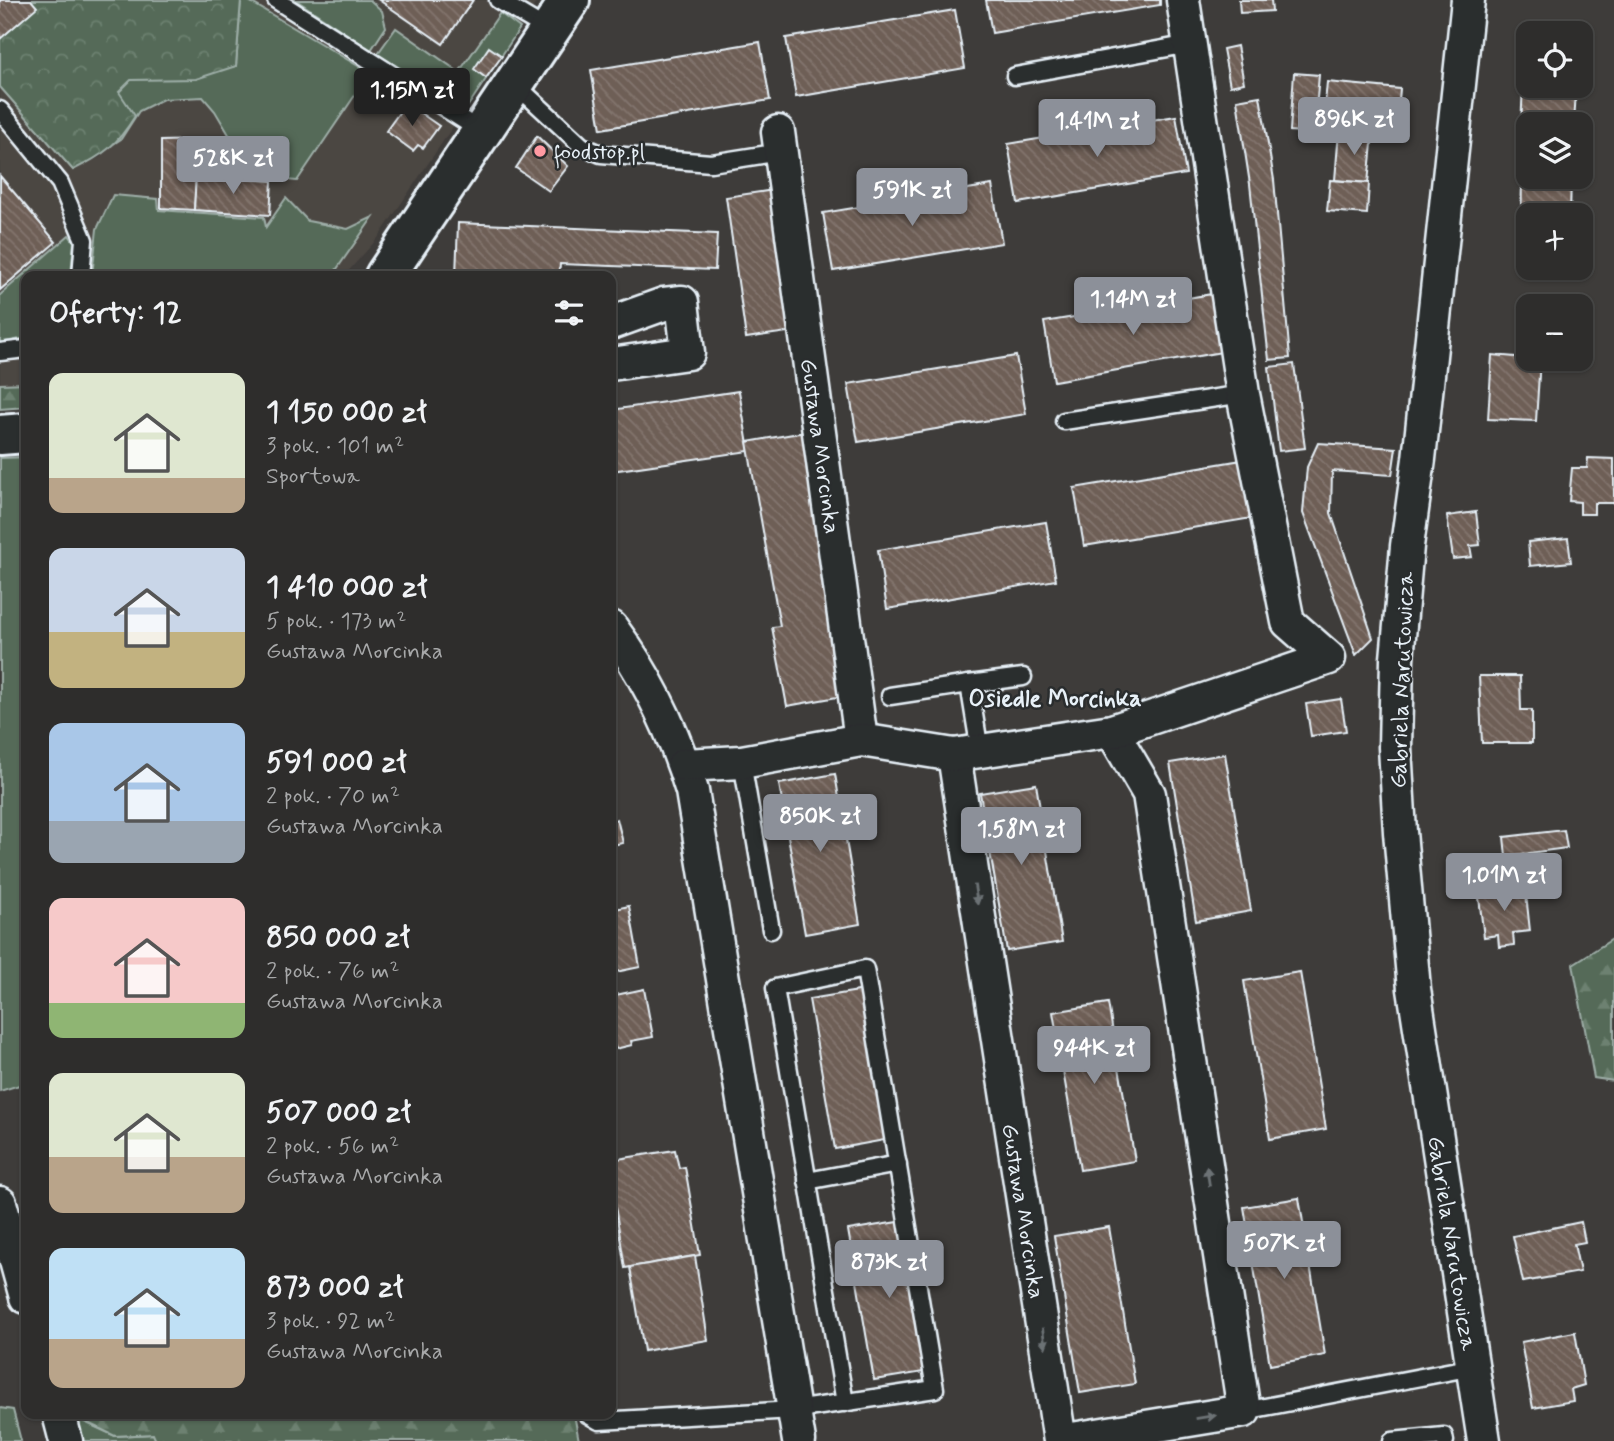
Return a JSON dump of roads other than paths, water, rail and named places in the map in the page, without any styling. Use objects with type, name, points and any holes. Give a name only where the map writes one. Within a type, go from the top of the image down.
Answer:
[{"type":"street","points":[[684,765],[742,762],[861,740],[967,753],[1112,731],[1329,658],[1288,622],[1243,394],[1183,0]]},
{"type":"street","name":"Gabriela Narutowicza","points":[[1468,0],[1419,459],[1407,546],[1397,659],[1395,747],[1414,989],[1484,1441]]},
{"type":"street","points":[[388,271],[560,15]]},
{"type":"street","name":"Gustawa Morcinka","points":[[779,142],[861,740]]},
{"type":"street","points":[[616,321],[664,304],[682,302],[688,353],[616,363]]},
{"type":"street","points":[[0,435],[21,433]]},
{"type":"street","points":[[616,635],[650,687],[684,765],[698,822],[799,1441]]},
{"type":"street","points":[[1112,731],[1149,794],[1244,1411]]},
{"type":"street","name":"Gustawa Morcinka","points":[[967,753],[1060,1441],[1244,1411]]},
{"type":"street","points":[[0,1203],[21,1279]]},
{"type":"street","points":[[60,1419],[66,1441]]},
{"type":"lane","points":[[276,0],[482,132]]},
{"type":"lane","points":[[498,0],[560,15]]},
{"type":"lane","points":[[1014,76],[1190,44]]},
{"type":"lane","name":"Gustawa Morcinka","points":[[514,83],[582,146],[601,155],[711,163],[779,142]]},
{"type":"lane","points":[[0,110],[60,183],[84,240],[81,271]]},
{"type":"lane","points":[[0,352],[21,350]]},
{"type":"lane","points":[[1064,421],[1243,394]]},
{"type":"lane","points":[[890,696],[1023,677]]},
{"type":"lane","name":"Gustawa Morcinka","points":[[967,753],[969,684]]},
{"type":"lane","points":[[742,762],[771,930]]},
{"type":"lane","points":[[595,1419],[598,1421],[794,1410],[845,1403],[935,1389],[865,969],[775,988],[845,1403]]},
{"type":"lane","points":[[807,1181],[898,1164]]},
{"type":"lane","name":"Gustawa Morcinka","points":[[1244,1411],[1473,1367]]},
{"type":"lane","points":[[1392,1441],[1444,1436],[1445,1441]]},
{"type":"place","name":"foodstop.pl","points":[[540,151]]},
{"type":"district","name":"Osiedle Morcinka","points":[[1055,698]]}]
